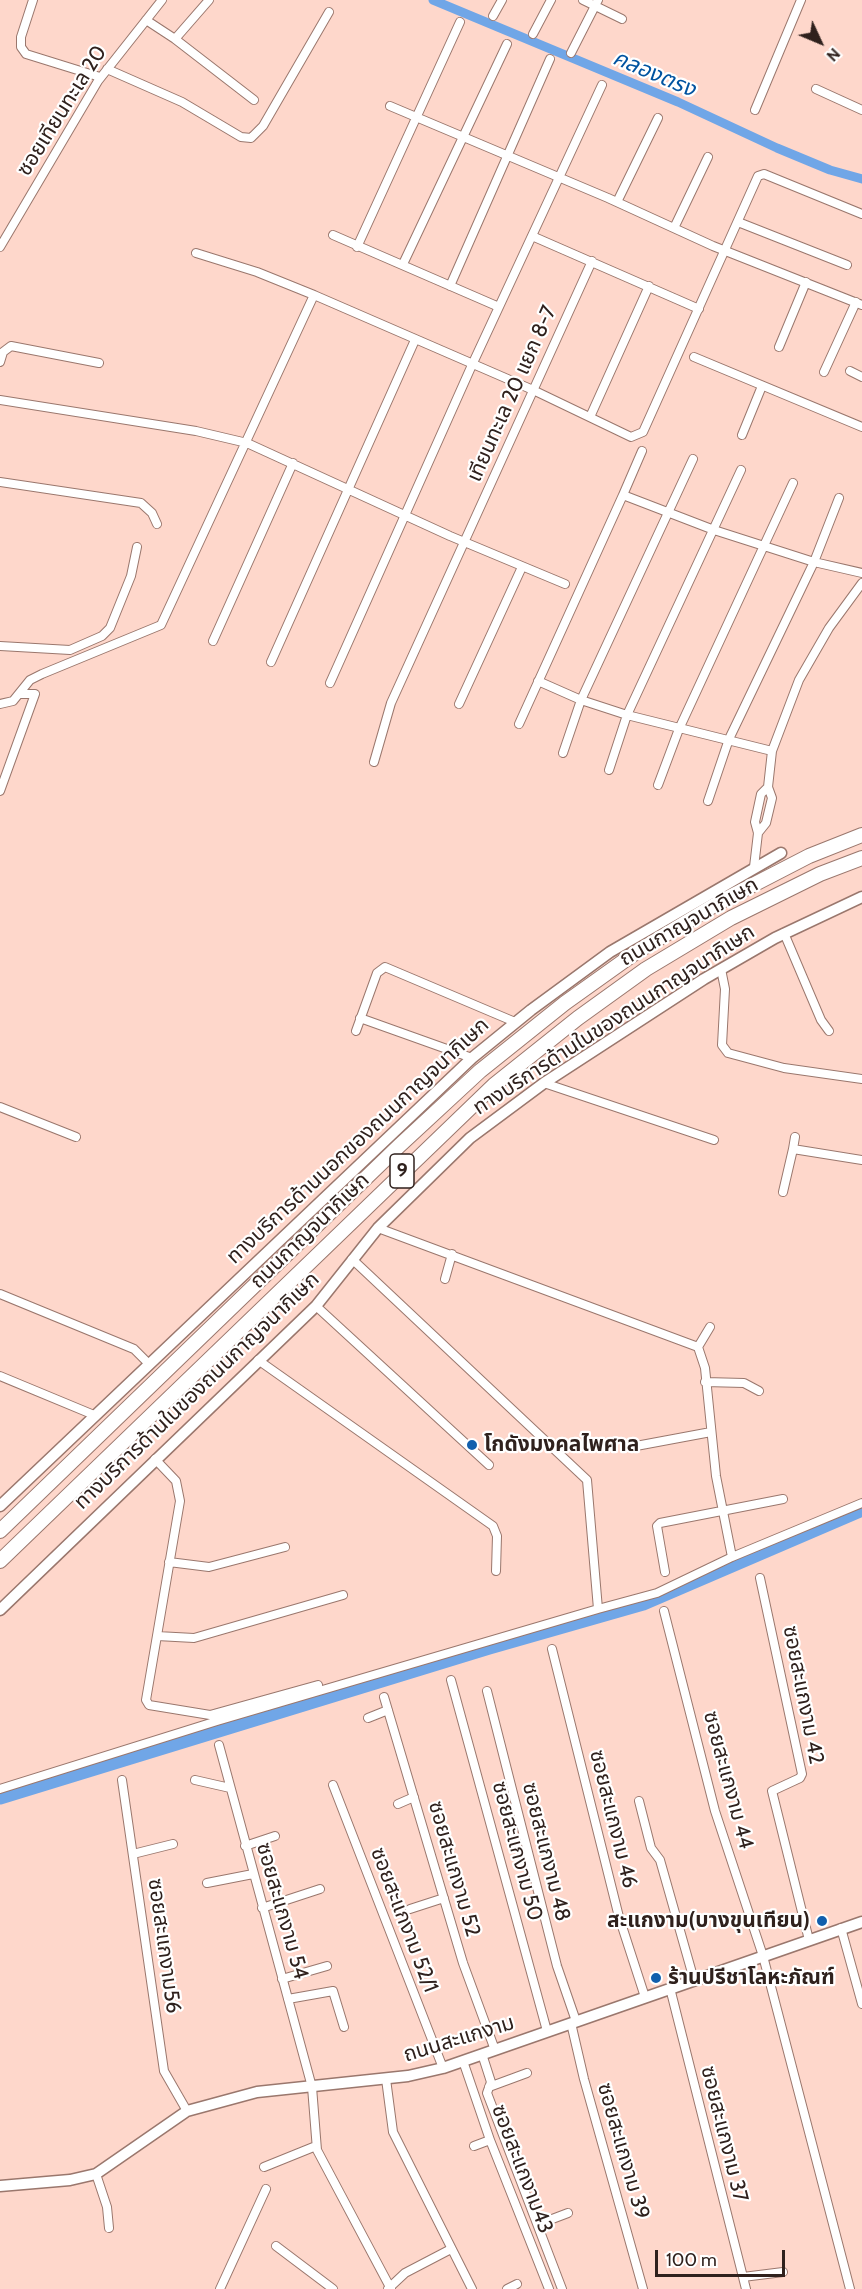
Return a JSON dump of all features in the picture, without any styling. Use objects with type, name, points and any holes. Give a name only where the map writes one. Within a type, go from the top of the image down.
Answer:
[{"type":"highway","name":"ถนนกาญจนาภิเษก","points":[[0,1531],[399,1146],[480,1071],[565,1003],[636,953],[718,903],[799,861],[862,835]]},
{"type":"highway","name":"ถนนกาญจนาภิเษก","points":[[0,1561],[494,1085],[578,1018],[646,969],[731,918],[820,874],[862,858]]},
{"type":"main road","name":"ทางบริการด้านนอกของถนนกาญจนาภิเษก","points":[[0,1506],[94,1414],[472,1058],[515,1022],[610,952],[753,867],[781,853]]},
{"type":"main road","name":"ทางบริการด้านในของถนนกาญจนาภิเษก","points":[[0,1610],[316,1306],[378,1228],[470,1138],[544,1083],[721,969],[784,933],[862,897]]},
{"type":"main road","name":"ถนนสะแกงาม","points":[[0,2186],[70,2180],[96,2174],[187,2111],[257,2092],[386,2079],[443,2068],[862,1922]]},
{"type":"street","points":[[33,0],[21,37],[21,47],[26,54],[100,77]]},
{"type":"street","name":"ซอยเทียนทะเล 20","points":[[0,247],[100,77],[162,0]]},
{"type":"street","points":[[176,39],[209,0]]},
{"type":"street","points":[[493,16],[502,0]]},
{"type":"street","points":[[533,34],[551,0]]},
{"type":"street","points":[[583,0],[596,3],[622,19]]},
{"type":"street","points":[[755,110],[801,0]]},
{"type":"street","points":[[571,53],[596,3]]},
{"type":"street","points":[[107,69],[182,102],[242,137],[252,138],[263,126],[329,12]]},
{"type":"street","points":[[146,20],[176,39],[254,100]]},
{"type":"street","points":[[357,246],[460,22]]},
{"type":"street","points":[[403,264],[507,44]]},
{"type":"street","points":[[450,286],[550,59]]},
{"type":"street","points":[[330,683],[472,365],[602,85]]},
{"type":"street","points":[[816,89],[862,110]]},
{"type":"street","points":[[390,106],[617,202],[725,251],[859,303],[824,372]]},
{"type":"street","points":[[617,202],[658,118]]},
{"type":"street","points":[[674,228],[708,157]]},
{"type":"street","points":[[196,253],[257,272],[323,298],[533,390],[631,437],[643,432],[758,176],[764,174],[862,214]]},
{"type":"street","points":[[738,222],[847,266]]},
{"type":"street","points":[[333,236],[499,307]]},
{"type":"street","points":[[532,236],[699,309]]},
{"type":"street","name":"เทียนทะเล 20 แยก 8-7","points":[[374,762],[391,703],[466,543],[592,261]]},
{"type":"street","points":[[779,347],[806,282]]},
{"type":"street","points":[[590,417],[649,286]]},
{"type":"street","points":[[0,704],[13,701],[30,680],[42,674],[161,625],[314,295]]},
{"type":"street","points":[[271,662],[415,340]]},
{"type":"street","points":[[0,362],[3,352],[11,346],[99,363]]},
{"type":"street","points":[[694,357],[862,427]]},
{"type":"street","points":[[850,372],[862,377]]},
{"type":"street","points":[[742,435],[762,386]]},
{"type":"street","points":[[0,400],[196,431],[247,443],[466,543],[565,584]]},
{"type":"street","points":[[519,724],[642,451]]},
{"type":"street","points":[[563,753],[581,700],[693,459]]},
{"type":"street","points":[[213,641],[293,463]]},
{"type":"street","points":[[609,770],[627,715],[741,470]]},
{"type":"street","points":[[0,482],[141,503],[152,513],[157,524]]},
{"type":"street","points":[[658,785],[679,729],[762,545],[793,483]]},
{"type":"street","points":[[622,495],[668,515],[714,530],[814,562],[862,573]]},
{"type":"street","points":[[708,801],[729,739],[814,562],[839,498]]},
{"type":"street","points":[[0,646],[70,650],[102,636],[110,628],[124,595],[137,547]]},
{"type":"street","points":[[459,704],[522,567]]},
{"type":"street","points":[[758,833],[766,823],[772,798],[768,787],[772,750],[799,680],[829,628],[862,583]]},
{"type":"street","points":[[538,681],[581,700],[627,715],[772,750]]},
{"type":"street","points":[[0,791],[35,694],[19,694]]},
{"type":"street","points":[[753,867],[758,833],[755,822],[761,794],[768,787]]},
{"type":"street","points":[[784,933],[821,1020],[829,1031]]},
{"type":"street","points":[[356,1031],[377,973],[386,966],[515,1022]]},
{"type":"street","points":[[721,969],[725,989],[722,1045],[728,1053],[784,1068],[862,1079]]},
{"type":"street","points":[[360,1018],[472,1058]]},
{"type":"street","points":[[544,1083],[714,1140]]},
{"type":"street","points":[[0,1107],[76,1137]]},
{"type":"street","points":[[783,1192],[795,1137]]},
{"type":"street","points":[[793,1149],[862,1160]]},
{"type":"street","points":[[378,1228],[698,1347],[703,1359],[722,1511],[732,1557]]},
{"type":"street","points":[[446,1279],[452,1254]]},
{"type":"street","points":[[352,1259],[587,1480],[598,1609]]},
{"type":"street","points":[[0,1294],[134,1349],[148,1363]]},
{"type":"street","points":[[316,1306],[489,1465]]},
{"type":"street","points":[[698,1347],[710,1327]]},
{"type":"street","points":[[258,1360],[493,1526],[497,1536],[496,1571]]},
{"type":"street","points":[[0,1376],[94,1414]]},
{"type":"street","points":[[705,1382],[744,1383],[759,1391]]},
{"type":"street","points":[[636,1446],[711,1432]]},
{"type":"street","points":[[155,1459],[176,1481],[180,1501],[146,1700],[149,1705],[216,1714],[318,1685]]},
{"type":"street","points":[[665,1572],[657,1526],[660,1523],[783,1498]]},
{"type":"street","points":[[0,1790],[217,1721],[657,1593],[732,1557],[862,1503]]},
{"type":"street","points":[[169,1562],[209,1567],[285,1547]]},
{"type":"street","name":"ซอยสะแกงาม 42","points":[[760,1578],[802,1774],[800,1779],[772,1791],[808,1940]]},
{"type":"street","points":[[157,1636],[194,1638],[343,1595]]},
{"type":"street","name":"ซอยสะแกงาม 44","points":[[664,1611],[715,1811],[763,1956],[850,2289]]},
{"type":"street","name":"ซอยสะแกงาม 46","points":[[552,1649],[619,1917],[645,1997]]},
{"type":"street","name":"ซอยสะแกงาม 50","points":[[451,1680],[547,2031]]},
{"type":"street","name":"ซอยสะแกงาม 48","points":[[487,1691],[556,1966],[574,2022]]},
{"type":"street","name":"ซอยสะแกงาม 52","points":[[384,1697],[463,1963],[495,2050]]},
{"type":"street","points":[[368,1718],[388,1710]]},
{"type":"street","name":"ซอยสะแกงาม 54","points":[[219,1745],[312,2087],[316,2146]]},
{"type":"street","name":"ซอยสะแกงาม56","points":[[122,1780],[164,2071],[187,2111]]},
{"type":"street","points":[[195,1780],[230,1788]]},
{"type":"street","name":"ซอยสะแกงาม 52/1","points":[[333,1785],[443,2068]]},
{"type":"street","points":[[398,1804],[414,1797]]},
{"type":"street","points":[[639,1801],[651,1848],[660,1860],[694,1980]]},
{"type":"street","points":[[245,1846],[275,1836]]},
{"type":"street","points":[[133,1854],[173,1844]]},
{"type":"street","points":[[207,1883],[253,1874]]},
{"type":"street","points":[[262,1908],[320,1889]]},
{"type":"street","points":[[410,1909],[444,1898]]},
{"type":"street","points":[[841,1928],[862,2004]]},
{"type":"street","points":[[282,1979],[327,1966]]},
{"type":"street","name":"ซอยสะแกงาม 37","points":[[670,1988],[746,2289]]},
{"type":"street","points":[[288,1999],[333,1991],[344,2028]]},
{"type":"street","name":"ซอยสะแกงาม 39","points":[[574,2022],[584,2079],[643,2289]]},
{"type":"street","points":[[482,2054],[491,2082],[487,2093],[562,2289]]},
{"type":"street","name":"ซอยสะแกงาม43","points":[[463,2061],[490,2140],[549,2289]]},
{"type":"street","points":[[489,2087],[527,2073]]},
{"type":"street","points":[[386,2079],[393,2132],[472,2289]]},
{"type":"street","points":[[474,2146],[490,2140]]},
{"type":"street","points":[[264,2167],[316,2146],[389,2288],[405,2272],[451,2249]]},
{"type":"street","points":[[96,2174],[107,2207],[109,2228]]},
{"type":"street","points":[[220,2289],[266,2189]]},
{"type":"street","points":[[539,2224],[568,2213]]},
{"type":"street","points":[[276,2246],[333,2289]]},
{"type":"street","points":[[743,2277],[783,2272]]},
{"type":"street","points":[[507,2289],[517,2284]]},
{"type":"waterway","name":"คลองตรง","points":[[433,0],[678,102],[777,148],[830,170],[862,179]]},
{"type":"waterway","points":[[0,1797],[489,1647],[643,1603],[862,1509]]},
{"type":"place","name":"โกดังมงคลไพศาล","points":[[472,1445]]},
{"type":"place","name":"สะแกงาม(บางขุนเทียน)","points":[[822,1921]]},
{"type":"place","name":"ร้านปรีชาโลหะภัณฑ์","points":[[656,1978]]}]
